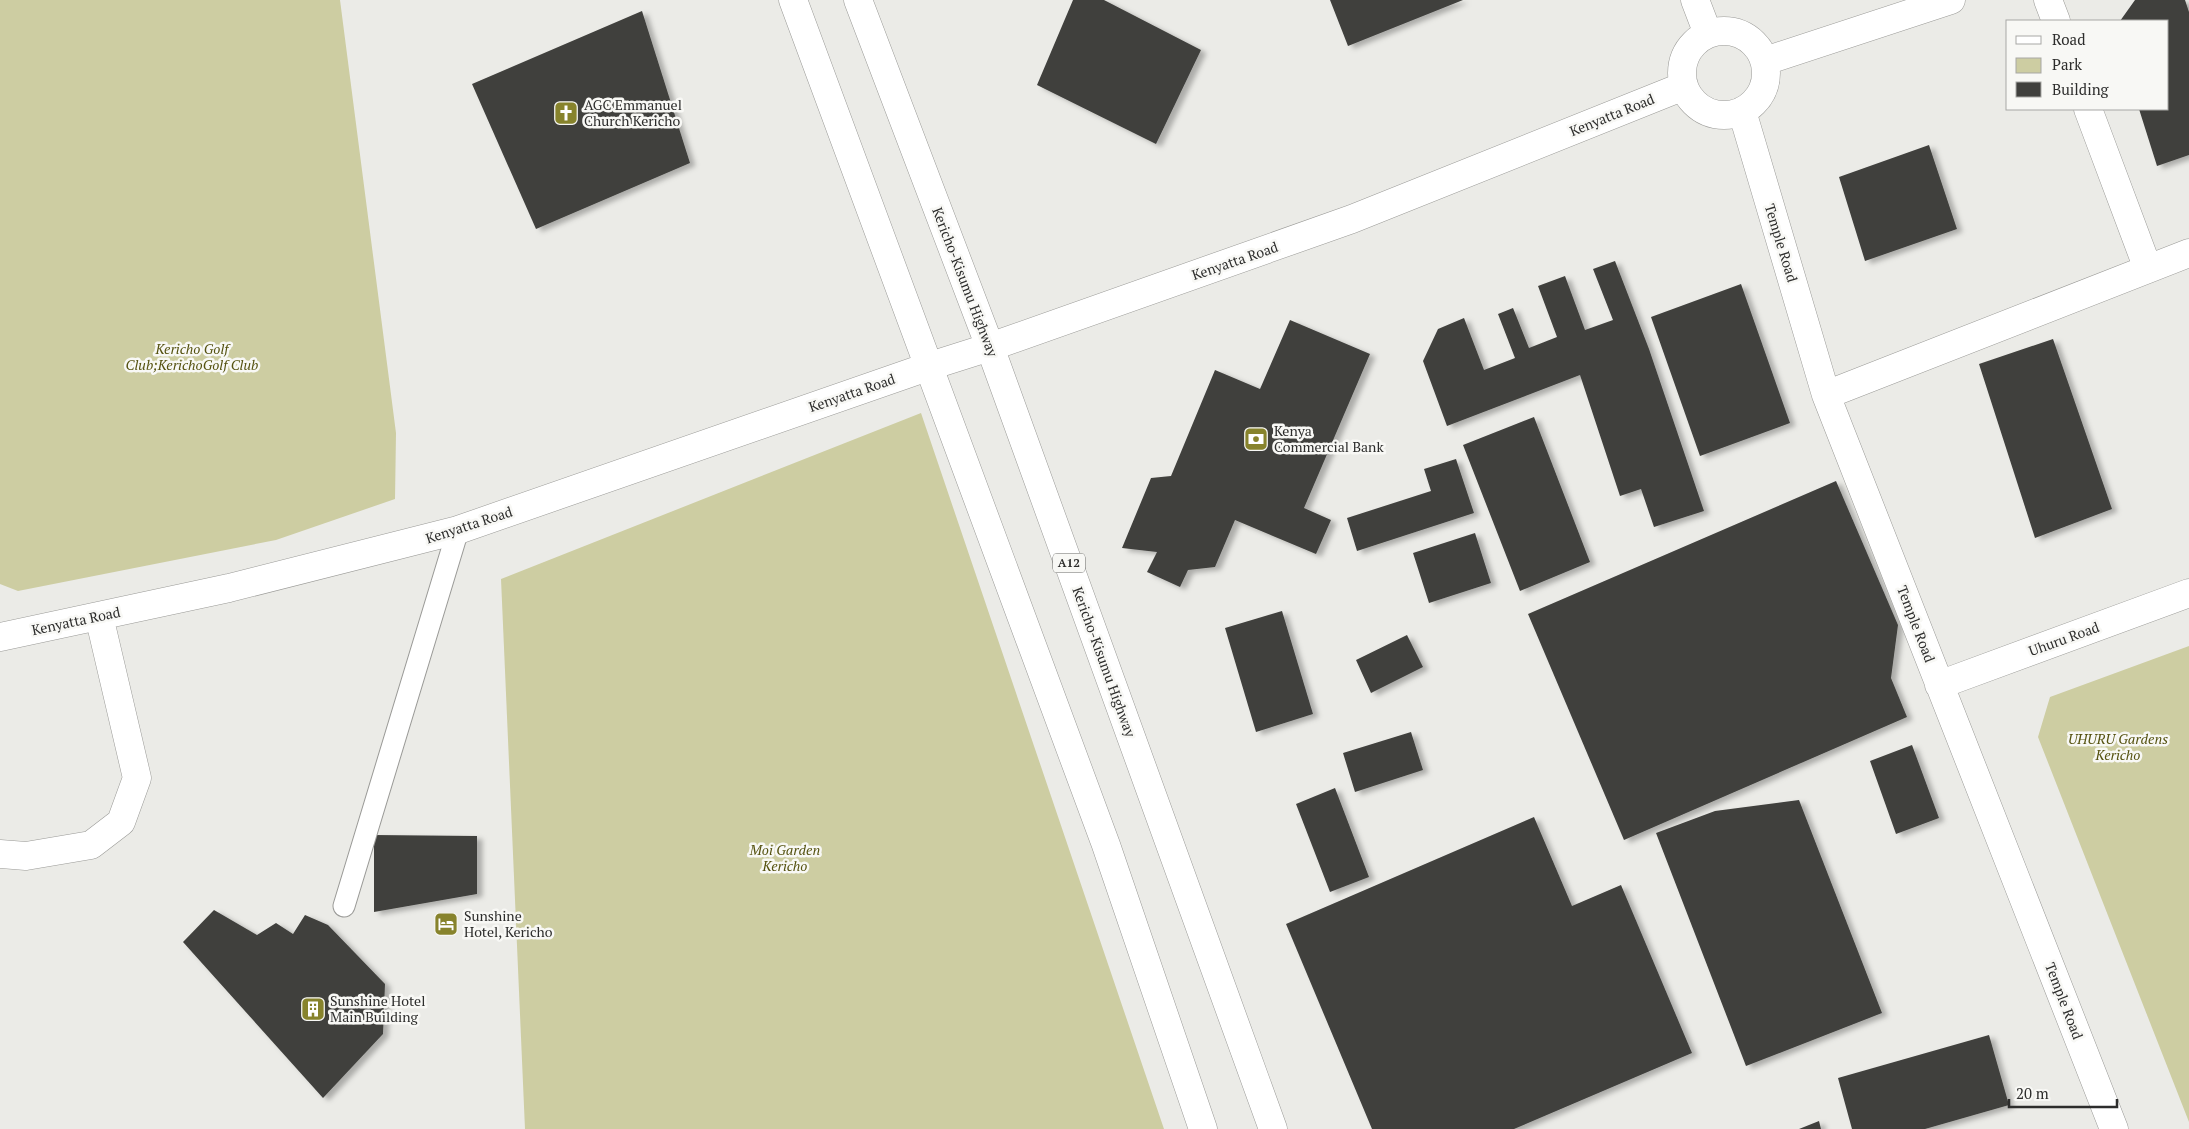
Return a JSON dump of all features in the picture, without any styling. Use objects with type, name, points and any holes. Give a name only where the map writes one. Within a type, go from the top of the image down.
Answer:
[{"type":"main road","points":[[793,0],[1106,845],[1203,1129]]},
{"type":"main road","name":"Kericho-Kisumu Highway","points":[[858,0],[990,347],[1273,1129]]},
{"type":"main road","points":[[1695,0],[1708,34]]},
{"type":"main road","points":[[1765,61],[1951,0]]},
{"type":"main road","points":[[2048,0],[2056,20]]},
{"type":"main road","points":[[1723,31],[1737,33],[1750,40],[1760,51],[1765,61],[1766,76],[1762,90],[1754,102],[1742,111],[1726,115],[1711,113],[1698,106],[1688,96],[1684,86],[1682,71],[1685,57],[1693,45],[1708,34],[1723,31]]},
{"type":"main road","name":"Kenyatta Road","points":[[0,637],[229,588],[458,530],[930,366],[990,347],[1352,219],[1684,86]]},
{"type":"main road","points":[[2088,110],[2148,269]]},
{"type":"main road","name":"Temple Road","points":[[1742,111],[1826,395],[2114,1129]]},
{"type":"main road","points":[[1826,395],[2189,253]]},
{"type":"main road","name":"Uhuru Road","points":[[1939,685],[2189,593]]},
{"type":"main road","points":[[0,854],[26,856],[92,845],[122,822],[137,778],[99,616]]},
{"type":"lane","points":[[344,906],[458,530]]},
{"type":"green space","name":"Kericho Golf Club;KerichoGolf Club","points":[[0,0],[340,0],[396,433],[395,499],[276,540],[18,591],[0,584]]},
{"type":"green space","name":"Moi Garden Kericho","points":[[921,413],[1164,1129],[525,1129],[501,579]]},
{"type":"green space","name":"UHURU Gardens Kericho","points":[[2189,646],[2189,1122],[2038,737],[2050,697]]},
{"type":"building","points":[[1073,0],[1104,0],[1201,50],[1156,144],[1037,85]]},
{"type":"building","points":[[1330,0],[1463,0],[1348,46]]},
{"type":"building","points":[[2135,0],[2185,0],[2189,12],[2189,155],[2157,166],[2139,110],[2169,110],[2169,20],[2121,20]]},
{"type":"building","points":[[642,11],[690,163],[536,229],[472,84]]},
{"type":"building","points":[[1929,145],[1957,229],[1865,261],[1839,177]]},
{"type":"building","points":[[1615,261],[1649,349],[1704,511],[1654,527],[1641,489],[1620,496],[1580,375],[1447,426],[1423,361],[1438,329],[1464,318],[1484,370],[1515,358],[1498,314],[1513,308],[1529,348],[1557,337],[1538,286],[1565,276],[1585,330],[1613,320],[1593,269]]},
{"type":"building","points":[[1741,284],[1790,423],[1700,456],[1651,317]]},
{"type":"building","points":[[1290,320],[1370,354],[1304,508],[1331,520],[1316,554],[1235,520],[1215,567],[1188,570],[1180,587],[1147,572],[1157,552],[1122,548],[1151,478],[1171,476],[1215,370],[1260,389]]},
{"type":"building","points":[[2053,339],[2112,509],[2035,538],[1979,364]]},
{"type":"building","points":[[1534,417],[1590,562],[1520,591],[1463,445]]},
{"type":"building","points":[[1456,459],[1474,513],[1357,551],[1347,518],[1431,491],[1424,469]]},
{"type":"building","points":[[1836,481],[1898,625],[1891,678],[1907,717],[1624,840],[1528,614]]},
{"type":"building","points":[[1475,533],[1491,583],[1429,603],[1413,553]]},
{"type":"building","points":[[1282,611],[1313,714],[1256,732],[1225,628]]},
{"type":"building","points":[[1407,635],[1423,667],[1371,693],[1356,660]]},
{"type":"building","points":[[1411,732],[1423,770],[1355,792],[1343,753]]},
{"type":"building","points":[[1912,745],[1939,818],[1896,834],[1870,761]]},
{"type":"building","points":[[1335,788],[1369,877],[1330,892],[1296,804]]},
{"type":"building","points":[[1799,800],[1882,1013],[1746,1066],[1656,833],[1715,811]]},
{"type":"building","points":[[1534,817],[1572,906],[1621,885],[1692,1053],[1514,1129],[1372,1129],[1286,924]]},
{"type":"building","points":[[374,835],[477,836],[477,894],[374,912]]},
{"type":"building","name":"Sunshine Hotel Main Building","points":[[214,910],[257,935],[276,923],[293,934],[305,915],[328,925],[385,984],[383,1034],[323,1098],[183,942]]},
{"type":"building","points":[[1989,1035],[2009,1105],[1925,1129],[1852,1129],[1838,1078]]},
{"type":"building","points":[[1819,1121],[1821,1129],[1799,1129]]},
{"type":"place","name":"AGC Emmanuel Church Kericho","points":[[566,113]]},
{"type":"place","name":"Kenya Commercial Bank","points":[[1256,439]]},
{"type":"place","name":"Sunshine Hotel, Kericho","points":[[446,924]]},
{"type":"place","name":"Sunshine Hotel Main Building","points":[[313,1009]]}]
